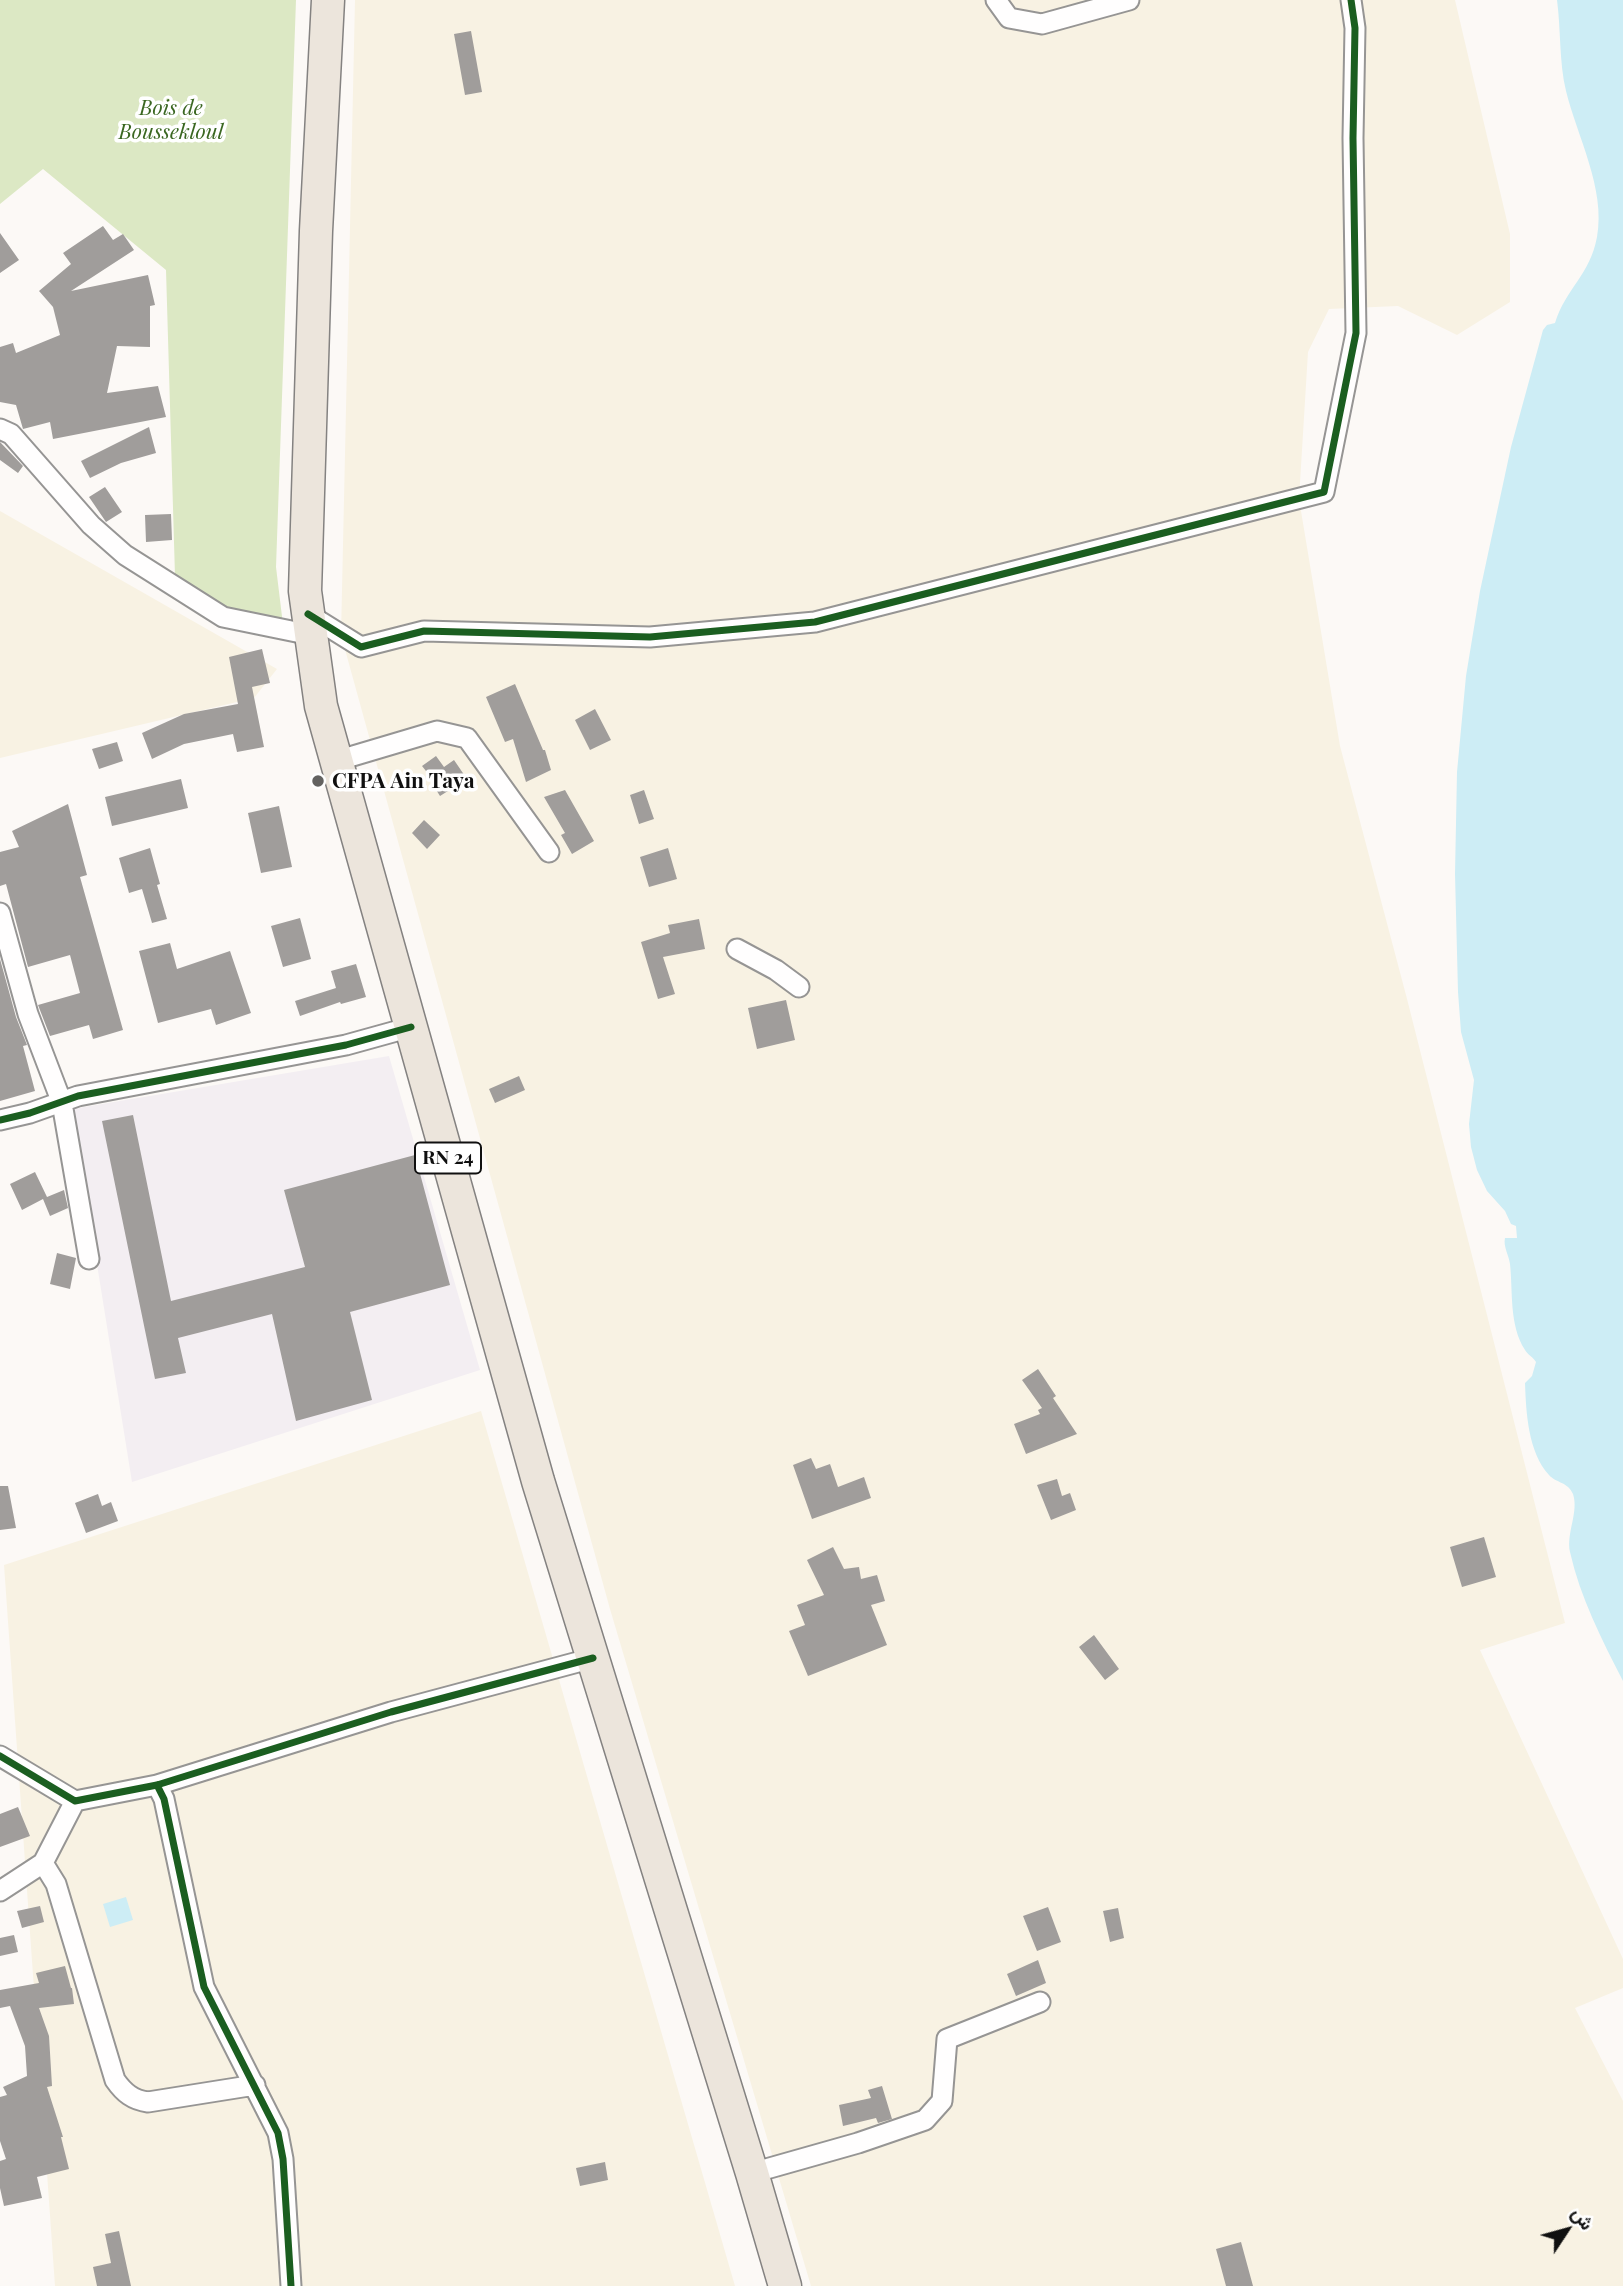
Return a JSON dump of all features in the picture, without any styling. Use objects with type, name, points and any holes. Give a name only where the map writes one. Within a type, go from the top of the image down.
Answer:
[{"type":"main road","name":"RN 24","points":[[328,0],[315,245],[305,591],[321,706],[538,1481],[785,2286]]},
{"type":"street","points":[[996,0],[1009,18],[1042,23],[1129,0]]},
{"type":"street","points":[[0,429],[11,433],[91,525],[125,555],[223,617],[309,625],[361,647],[424,631],[650,637],[815,622],[1324,492],[1356,333],[1353,138],[1355,28],[1351,0]]},
{"type":"street","points":[[337,761],[437,731],[467,738],[549,852]]},
{"type":"street","points":[[0,913],[29,1014],[62,1102],[89,1259]]},
{"type":"street","points":[[737,949],[776,970],[799,987]]},
{"type":"street","points":[[0,1120],[78,1096],[346,1045],[411,1027]]},
{"type":"street","points":[[0,1756],[75,1801],[158,1786],[391,1712],[593,1658]]},
{"type":"street","points":[[158,1786],[164,1799],[204,1987],[278,2133],[283,2159],[291,2286]]},
{"type":"street","points":[[0,1891],[43,1863],[75,1801]]},
{"type":"street","points":[[43,1863],[55,1884],[121,2089],[138,2101],[148,2102],[255,2085]]},
{"type":"street","points":[[752,2173],[858,2143],[925,2120],[942,2101],[947,2039],[1040,2002]]},
{"type":"shaded area","points":[[355,0],[1455,0],[1510,234],[1510,302],[1457,335],[1398,306],[1329,309],[1308,352],[1299,499],[1340,746],[1565,1623],[1480,1650],[1623,1959],[1623,1988],[1575,2008],[1623,2101],[1623,2286],[811,2286],[610,1609],[341,635]]},
{"type":"shaded area","points":[[0,511],[277,669],[254,698],[0,758]]},
{"type":"shaded area","points":[[389,1056],[480,1370],[132,1482],[72,1109]]},
{"type":"shaded area","points":[[481,1411],[735,2286],[55,2286],[4,1565]]},
{"type":"green space","name":"Bois de Boussekloul","points":[[0,0],[296,0],[276,567],[284,633],[237,619],[175,576],[166,270],[43,169],[0,204]]},
{"type":"water","points":[[1557,0],[1623,0],[1623,1681],[1592,1618],[1574,1569],[1569,1545],[1573,1494],[1568,1487],[1549,1475],[1532,1443],[1525,1383],[1532,1376],[1536,1362],[1525,1350],[1516,1330],[1510,1264],[1505,1245],[1505,1238],[1517,1238],[1516,1226],[1511,1224],[1505,1211],[1487,1191],[1477,1170],[1471,1147],[1469,1124],[1474,1080],[1461,1032],[1458,992],[1455,874],[1457,772],[1466,676],[1480,591],[1511,447],[1543,330],[1547,325],[1555,323],[1565,300],[1584,272],[1594,250],[1599,219],[1594,182],[1564,80]]},
{"type":"water","points":[[126,1897],[133,1920],[110,1927],[103,1904]]},
{"type":"building","points":[[471,31],[482,92],[465,95],[454,34]]},
{"type":"building","points":[[103,226],[113,240],[123,234],[134,250],[71,291],[148,275],[155,305],[150,306],[150,347],[117,346],[107,393],[158,386],[166,417],[53,439],[50,422],[23,429],[16,405],[0,402],[0,347],[13,343],[16,353],[60,335],[53,307],[39,291],[71,264],[63,253]]},
{"type":"building","points":[[0,233],[19,260],[0,273]]},
{"type":"building","points":[[149,427],[156,453],[121,463],[90,478],[81,461]]},
{"type":"building","points":[[0,442],[23,466],[18,473],[0,460]]},
{"type":"building","points":[[105,487],[122,512],[106,522],[89,497]]},
{"type":"building","points":[[171,514],[172,540],[146,542],[145,515]]},
{"type":"building","points":[[262,649],[270,683],[252,687],[264,747],[237,752],[233,734],[184,744],[152,759],[142,733],[184,714],[238,704],[229,657]]},
{"type":"building","points":[[515,684],[545,750],[551,770],[526,782],[513,739],[505,742],[486,697]]},
{"type":"building","points":[[595,709],[611,740],[590,750],[575,720]]},
{"type":"building","points":[[117,742],[123,761],[99,769],[92,749]]},
{"type":"building","points":[[436,756],[444,767],[454,760],[467,779],[440,796],[422,766]]},
{"type":"building","points":[[181,779],[188,808],[112,826],[105,797]]},
{"type":"building","points":[[565,790],[594,841],[572,854],[561,835],[565,833],[544,797]]},
{"type":"building","points":[[644,790],[654,819],[639,824],[630,795]]},
{"type":"building","points":[[68,804],[87,875],[80,877],[123,1030],[93,1039],[89,1025],[50,1036],[38,1005],[80,993],[70,955],[28,967],[6,884],[0,886],[0,852],[19,847],[12,831]]},
{"type":"building","points":[[279,806],[292,867],[261,873],[248,813]]},
{"type":"building","points":[[424,820],[440,835],[427,849],[412,833]]},
{"type":"building","points":[[150,848],[167,919],[152,923],[142,889],[129,893],[119,858]]},
{"type":"building","points":[[668,848],[677,879],[649,887],[640,857]]},
{"type":"building","points":[[300,918],[311,959],[283,967],[271,926]]},
{"type":"building","points":[[699,919],[705,949],[663,957],[675,994],[658,999],[641,942],[670,933],[668,925]]},
{"type":"building","points":[[170,943],[177,969],[230,951],[251,1013],[216,1025],[211,1009],[158,1023],[139,951]]},
{"type":"building","points":[[0,959],[16,1017],[27,1045],[23,1046],[35,1091],[0,1101]]},
{"type":"building","points":[[356,964],[366,997],[341,1004],[340,1002],[300,1016],[295,1001],[336,988],[331,971]]},
{"type":"building","points":[[786,1000],[795,1040],[757,1049],[748,1008]]},
{"type":"building","points":[[519,1076],[525,1090],[495,1103],[489,1089]]},
{"type":"building","points":[[133,1115],[171,1301],[305,1267],[284,1190],[415,1155],[450,1285],[350,1312],[372,1400],[296,1421],[272,1314],[178,1338],[186,1373],[155,1379],[102,1121]]},
{"type":"building","points":[[35,1172],[47,1197],[64,1190],[68,1208],[50,1216],[43,1199],[22,1210],[10,1184]]},
{"type":"building","points":[[57,1253],[76,1258],[70,1289],[50,1284]]},
{"type":"building","points":[[1038,1369],[1077,1434],[1026,1454],[1014,1424],[1040,1414],[1038,1410],[1042,1408],[1022,1380]]},
{"type":"building","points":[[811,1458],[816,1469],[830,1464],[838,1487],[864,1477],[871,1498],[812,1519],[793,1465]]},
{"type":"building","points":[[1057,1479],[1062,1496],[1070,1493],[1076,1510],[1051,1520],[1037,1485]]},
{"type":"building","points":[[0,1486],[8,1486],[16,1528],[0,1530]]},
{"type":"building","points":[[98,1494],[102,1506],[111,1502],[118,1521],[86,1533],[75,1503]]},
{"type":"building","points":[[1484,1537],[1496,1577],[1462,1587],[1450,1547]]},
{"type":"building","points":[[833,1547],[844,1569],[859,1567],[861,1579],[877,1575],[885,1601],[871,1605],[887,1645],[808,1676],[789,1631],[805,1625],[797,1605],[824,1595],[807,1560]]},
{"type":"building","points":[[1094,1635],[1119,1669],[1105,1680],[1079,1647]]},
{"type":"building","points":[[18,1807],[30,1836],[0,1847],[0,1814]]},
{"type":"building","points":[[40,1906],[44,1922],[22,1928],[17,1911]]},
{"type":"building","points":[[1048,1907],[1061,1942],[1037,1951],[1023,1916]]},
{"type":"building","points":[[1118,1908],[1124,1938],[1110,1942],[1103,1911]]},
{"type":"building","points":[[14,1935],[18,1952],[0,1956],[0,1938]]},
{"type":"building","points":[[1038,1960],[1046,1983],[1016,1996],[1007,1974]]},
{"type":"building","points":[[65,1966],[74,2004],[39,2008],[49,2036],[52,2086],[47,2087],[63,2137],[69,2169],[37,2177],[42,2198],[4,2206],[0,2188],[0,2161],[6,2159],[0,2141],[0,2097],[7,2095],[3,2087],[27,2076],[25,2046],[10,2006],[0,2008],[0,1990],[39,1983],[36,1973]]},
{"type":"building","points":[[882,2086],[892,2119],[878,2123],[876,2118],[843,2126],[839,2105],[871,2098],[868,2090]]},
{"type":"building","points":[[605,2162],[608,2180],[580,2186],[576,2168]]},
{"type":"building","points":[[119,2231],[131,2286],[97,2286],[93,2267],[111,2263],[105,2234]]},
{"type":"building","points":[[1241,2242],[1253,2286],[1226,2286],[1216,2249]]},
{"type":"cycle path","points":[[308,614],[361,647],[424,631],[650,637],[815,622],[1324,492],[1356,333],[1353,138],[1355,28],[1351,0]]},
{"type":"cycle path","points":[[0,1120],[30,1113],[78,1096],[346,1045],[411,1027]]},
{"type":"cycle path","points":[[0,1756],[75,1801],[157,1785],[391,1712],[593,1658]]},
{"type":"cycle path","points":[[157,1785],[164,1799],[204,1987],[278,2133],[283,2159],[291,2286]]},
{"type":"place","name":"CFPA Ain Taya","points":[[318,781]]}]
